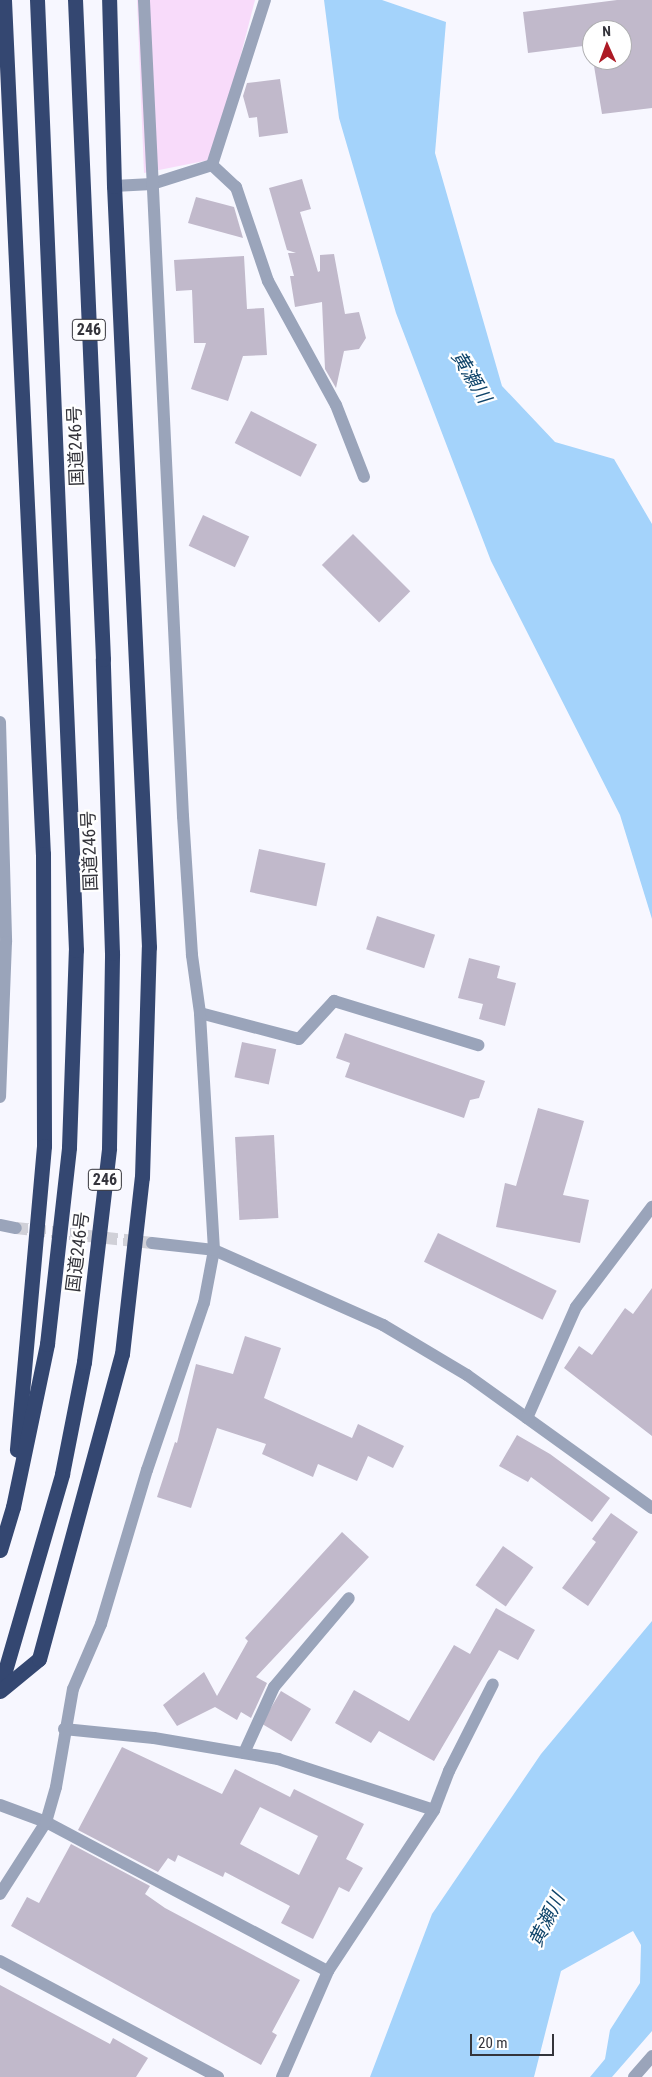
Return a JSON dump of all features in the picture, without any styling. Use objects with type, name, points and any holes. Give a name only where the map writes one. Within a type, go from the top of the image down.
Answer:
[{"type":"highway","points":[[4,0],[44,854],[44,1146],[25,1334],[13,1507]]},
{"type":"highway","name":"国道246号","points":[[0,1550],[13,1507],[47,1344],[69,1147],[76,950],[66,659],[37,0]]},
{"type":"highway","name":"国道246号","points":[[0,1690],[62,1474],[84,1362],[109,1148],[112,953],[103,659],[75,0]]},
{"type":"highway","points":[[0,1690],[39,1658],[122,1354],[142,1176],[149,947],[114,186],[109,0]]},
{"type":"street","points":[[0,1894],[46,1822],[56,1787],[64,1729],[73,1689],[101,1624],[147,1470],[204,1303],[214,1250],[200,1013],[192,955],[183,816],[144,0]]},
{"type":"street","points":[[212,165],[265,0]]},
{"type":"street","points":[[114,186],[152,184],[212,165]]},
{"type":"street","points":[[212,165],[236,187],[268,281],[336,406],[364,478]]},
{"type":"street","points":[[0,722],[6,942],[0,1097]]},
{"type":"street","points":[[200,1013],[299,1040],[334,1001],[478,1045]]},
{"type":"street","points":[[526,1418],[576,1307],[652,1207]]},
{"type":"street","points":[[0,1225],[16,1228]]},
{"type":"street","points":[[152,1243],[214,1250],[383,1325],[467,1375],[652,1508]]},
{"type":"street","points":[[244,1753],[274,1687],[349,1598]]},
{"type":"street","points":[[282,2077],[328,1971],[434,1810],[449,1771],[493,1684]]},
{"type":"street","points":[[64,1729],[154,1738],[278,1759],[434,1810]]},
{"type":"street","points":[[0,1805],[46,1822],[328,1971]]},
{"type":"street","points":[[0,1961],[218,2077]]},
{"type":"street","points":[[634,2077],[650,2061]]},
{"type":"shaded area","points":[[137,0],[255,0],[214,159],[144,173]]},
{"type":"water","name":"黄瀬川","points":[[324,0],[382,0],[446,22],[435,153],[502,386],[555,442],[614,459],[652,524],[652,919],[620,815],[491,561],[396,313],[339,118]]},
{"type":"water","name":"黄瀬川","points":[[652,1621],[652,2031],[612,2077],[590,2077],[605,2059],[610,2030],[640,1983],[641,1945],[633,1931],[561,1971],[534,2077],[370,2077],[432,1914],[541,1754]]},
{"type":"building","points":[[617,0],[652,0],[652,108],[602,114],[595,70],[632,70],[632,20],[582,20],[582,46],[528,53],[523,12]]},
{"type":"building","points":[[280,79],[288,133],[259,137],[257,117],[249,118],[243,96],[247,83]]},
{"type":"building","points":[[302,179],[311,209],[300,212],[318,272],[320,271],[320,255],[334,254],[345,314],[359,312],[366,338],[359,349],[344,351],[336,388],[325,369],[322,302],[295,307],[290,276],[294,276],[288,253],[296,253],[287,250],[269,188]]},
{"type":"building","points":[[196,197],[234,207],[243,238],[188,223]]},
{"type":"building","points":[[244,256],[247,309],[264,308],[267,355],[243,356],[228,401],[191,389],[206,343],[194,343],[192,290],[176,291],[174,260]]},
{"type":"building","points":[[251,411],[317,445],[301,477],[235,443]]},
{"type":"building","points":[[203,515],[249,537],[235,567],[189,546]]},
{"type":"building","points":[[353,534],[410,591],[379,622],[322,565]]},
{"type":"building","points":[[259,849],[326,863],[316,906],[250,892]]},
{"type":"building","points":[[377,916],[435,935],[424,968],[366,949]]},
{"type":"building","points":[[469,958],[500,966],[497,978],[516,983],[505,1026],[479,1019],[483,1004],[458,998]]},
{"type":"building","points":[[345,1033],[485,1081],[479,1098],[470,1100],[464,1118],[345,1077],[350,1063],[336,1058]]},
{"type":"building","points":[[242,1042],[276,1049],[269,1084],[235,1077]]},
{"type":"building","points":[[538,1108],[584,1121],[563,1195],[589,1200],[580,1243],[496,1227],[505,1183],[516,1186]]},
{"type":"building","points":[[274,1135],[278,1218],[239,1220],[235,1137]]},
{"type":"building","points":[[438,1233],[557,1291],[543,1320],[424,1262]]},
{"type":"building","points":[[652,1288],[652,1436],[564,1368],[579,1346],[592,1355],[625,1308],[633,1314]]},
{"type":"building","points":[[245,1336],[281,1348],[264,1398],[352,1438],[358,1424],[404,1446],[393,1468],[368,1456],[357,1481],[318,1464],[313,1477],[262,1454],[266,1444],[217,1428],[191,1508],[157,1497],[175,1442],[177,1443],[196,1364],[233,1374]]},
{"type":"building","points":[[517,1435],[550,1454],[610,1498],[592,1522],[531,1477],[528,1482],[499,1466]]},
{"type":"building","points":[[611,1513],[638,1532],[588,1606],[562,1588],[596,1542],[592,1539]]},
{"type":"building","points":[[342,1532],[369,1557],[256,1677],[267,1683],[251,1718],[241,1712],[237,1720],[215,1707],[177,1726],[163,1705],[204,1672],[217,1696],[248,1641],[245,1638]]},
{"type":"building","points":[[503,1546],[533,1567],[506,1607],[475,1585]]},
{"type":"building","points":[[496,1608],[535,1630],[518,1660],[499,1650],[434,1761],[379,1731],[371,1743],[335,1723],[354,1690],[409,1721],[454,1645],[470,1654]]},
{"type":"building","points":[[281,1691],[311,1709],[291,1742],[261,1724]]},
{"type":"building","points":[[122,1747],[222,1794],[235,1769],[290,1797],[294,1789],[364,1824],[346,1859],[363,1868],[349,1892],[339,1887],[313,1939],[281,1923],[290,1906],[225,1872],[223,1877],[178,1855],[175,1862],[168,1858],[158,1872],[78,1830]],"holes":[[[260,1807],[318,1836],[299,1875],[240,1844]]]},
{"type":"building","points":[[71,1844],[150,1886],[145,1894],[165,1908],[300,1980],[272,2032],[277,2035],[261,2065],[11,1926],[27,1897],[39,1903]]},
{"type":"building","points":[[0,1985],[110,2044],[113,2038],[148,2058],[136,2077],[0,2077]]},
{"type":"tunnel","points":[[16,1228],[152,1243]]}]
